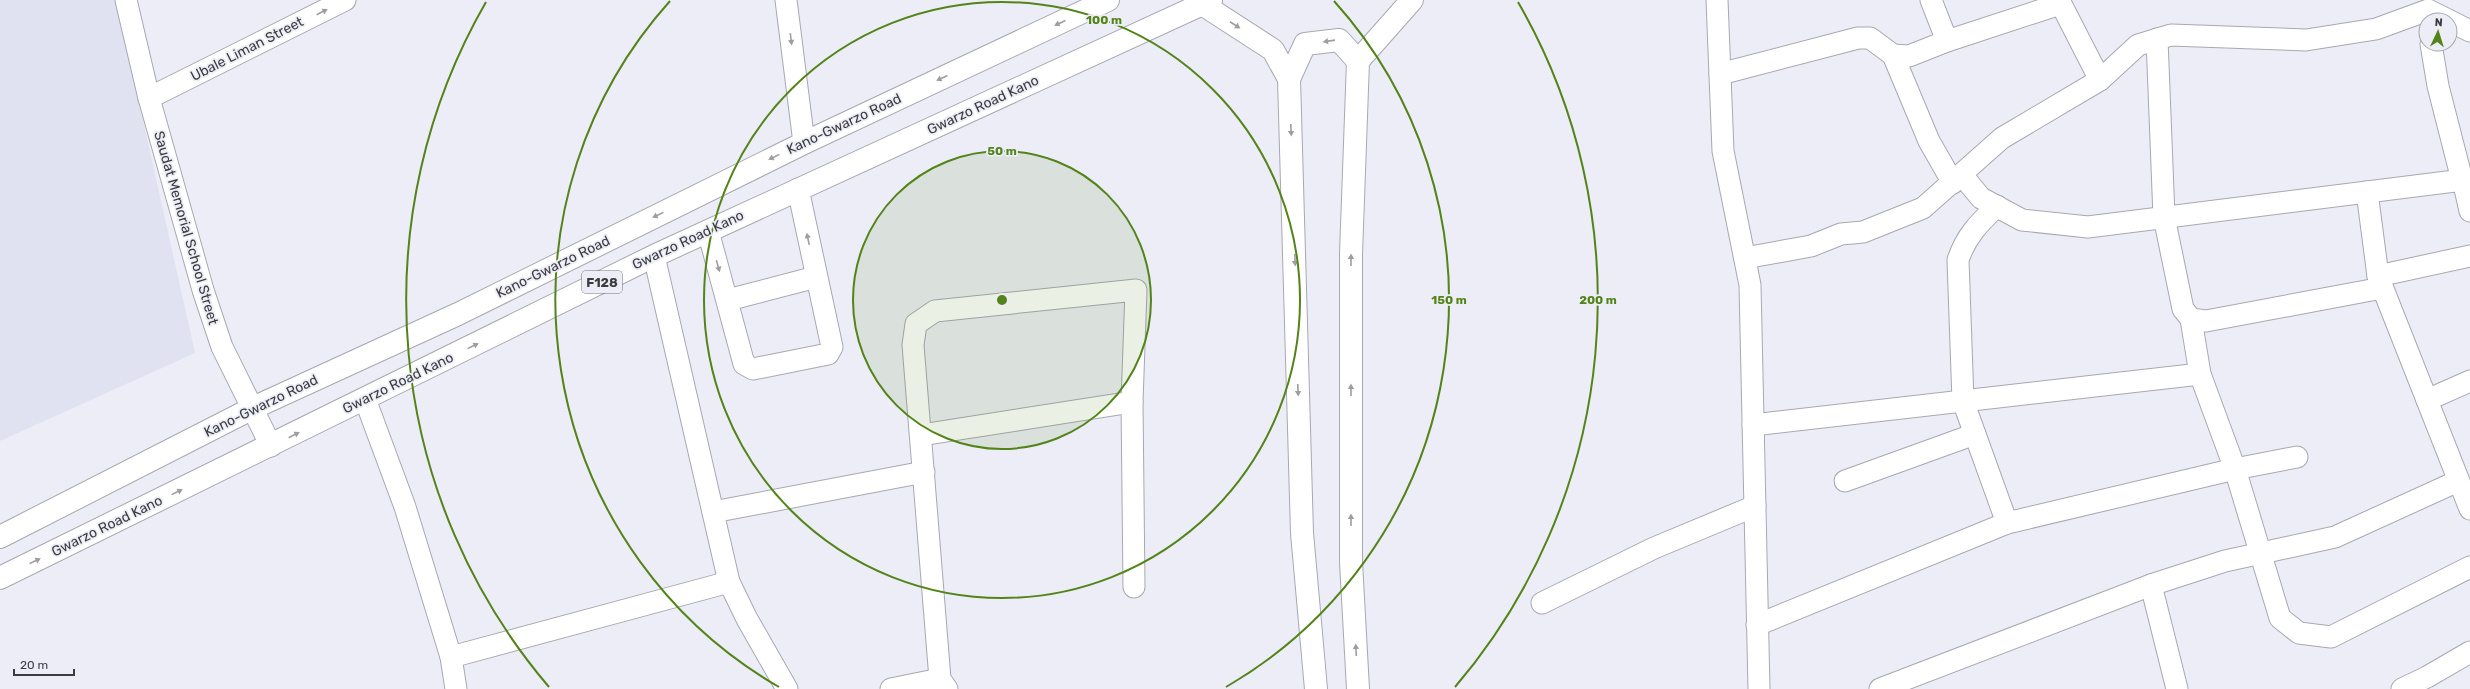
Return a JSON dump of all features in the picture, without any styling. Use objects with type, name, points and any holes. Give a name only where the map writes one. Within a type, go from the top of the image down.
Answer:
[{"type":"main road","name":"Kano-Gwarzo Road","points":[[0,537],[253,408],[458,314],[804,142],[1108,0]]},
{"type":"main road","points":[[1358,689],[1350,562],[1351,254],[1358,61],[1412,0]]},
{"type":"main road","points":[[1206,2],[1273,50],[1289,79]]},
{"type":"main road","name":"Gwarzo Road Kano","points":[[0,578],[271,446],[654,256],[1206,2]]},
{"type":"main road","points":[[1316,689],[1302,533],[1289,79],[1305,44],[1339,40],[1358,61]]},
{"type":"street","name":"Saudat Memorial School Street","points":[[126,0],[149,98],[205,297],[222,348],[271,446]]},
{"type":"street","name":"Ubale Liman Street","points":[[149,98],[345,0]]},
{"type":"street","points":[[786,0],[804,142]]},
{"type":"street","points":[[1717,0],[1723,151],[1750,285],[1759,689]]},
{"type":"street","points":[[1931,0],[1946,41]]},
{"type":"street","points":[[1892,56],[1909,56],[1946,41],[2059,2],[2100,80]]},
{"type":"street","points":[[1745,258],[1811,246],[1841,234],[1863,232],[1923,208],[2002,138],[2100,80],[2138,45],[2171,35],[2306,40],[2376,28],[2427,10]]},
{"type":"street","points":[[2458,25],[2470,31]]},
{"type":"street","points":[[1720,74],[1858,38],[1870,38],[1892,56],[1929,141],[1957,179],[1981,198],[2022,220],[2088,227],[2367,192],[2467,182]]},
{"type":"street","points":[[2157,39],[2164,217],[2183,309],[2191,319],[2200,374],[2235,469],[2280,618],[2299,633],[2331,637],[2470,567]]},
{"type":"street","points":[[2432,52],[2438,86],[2467,182],[2470,211]]},
{"type":"street","points":[[708,231],[728,300],[744,364],[753,369],[828,354],[832,347],[798,189]]},
{"type":"street","points":[[2367,192],[2380,282],[2427,400],[2461,470],[2470,509]]},
{"type":"street","points":[[1997,206],[1972,229],[1964,242],[1958,260],[1963,401],[2007,523]]},
{"type":"street","points":[[654,256],[729,582],[783,688]]},
{"type":"street","points":[[2191,319],[2206,321],[2380,282],[2470,256]]},
{"type":"street","points":[[728,300],[816,277]]},
{"type":"street","points":[[891,689],[944,684],[913,345],[916,324],[935,311],[1136,290],[1132,402],[1134,587]]},
{"type":"street","points":[[1753,425],[2200,374]]},
{"type":"street","points":[[2427,400],[2470,381]]},
{"type":"street","points":[[365,399],[405,507],[451,657],[456,689]]},
{"type":"street","points":[[921,435],[1132,402]]},
{"type":"street","points":[[1845,482],[1975,434]]},
{"type":"street","points":[[1757,625],[2007,523],[2235,469],[2296,457]]},
{"type":"street","points":[[1880,689],[2151,585],[2224,561],[2335,536],[2461,470]]},
{"type":"street","points":[[714,512],[924,472]]},
{"type":"street","points":[[1542,603],[1654,548],[1755,506]]},
{"type":"street","points":[[451,657],[729,582]]},
{"type":"street","points":[[2151,585],[2177,689]]},
{"type":"street","points":[[2402,689],[2427,677],[2470,652]]},
{"type":"shaded area","points":[[0,0],[116,0],[195,353],[0,441]]}]
